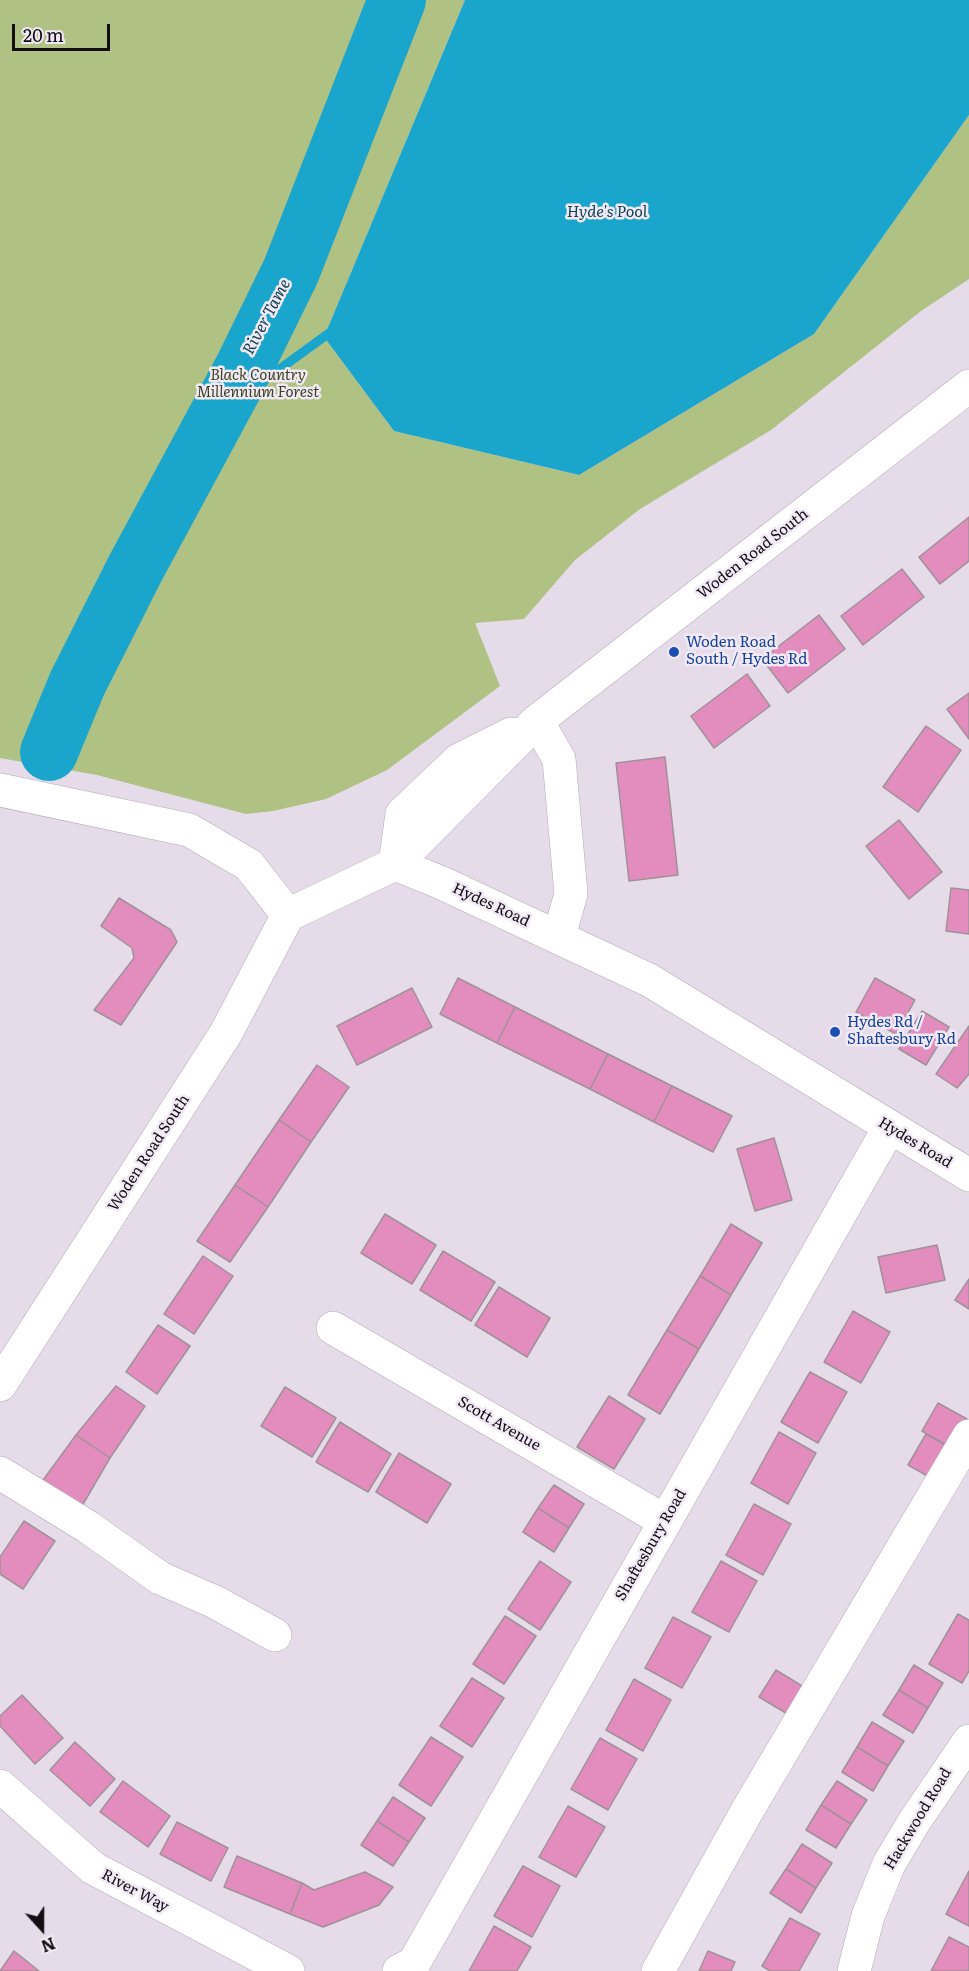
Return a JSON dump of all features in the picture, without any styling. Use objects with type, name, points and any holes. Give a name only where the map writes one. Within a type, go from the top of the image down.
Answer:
[{"type":"street","name":"Woden Road South","points":[[395,864],[537,721],[969,386]]},
{"type":"street","points":[[537,721],[559,759],[571,894],[559,936]]},
{"type":"street","points":[[0,790],[189,830],[249,865],[288,915],[395,864]]},
{"type":"street","name":"Hydes Road","points":[[395,864],[559,936],[649,980],[969,1175]]},
{"type":"street","name":"Woden Road South","points":[[0,1385],[226,1033],[288,915]]},
{"type":"street","name":"Shaftesbury Road","points":[[407,1967],[889,1128]]},
{"type":"street","name":"Scott Avenue","points":[[333,1328],[665,1521]]},
{"type":"street","points":[[658,1971],[753,1801],[969,1436]]},
{"type":"street","points":[[0,1473],[88,1527],[160,1578],[215,1602],[275,1635]]},
{"type":"street","name":"Hackwood Road","points":[[855,1971],[868,1916],[889,1864],[920,1812],[969,1741]]},
{"type":"street","name":"River Way","points":[[0,1786],[93,1868],[288,1971]]},
{"type":"green space","name":"Black Country Millennium Forest","points":[[0,0],[465,0],[324,337],[394,431],[579,475],[814,334],[969,115],[969,279],[921,311],[771,430],[640,509],[575,560],[524,619],[475,623],[500,686],[387,770],[326,799],[273,811],[246,814],[97,775],[0,758]]},
{"type":"water","name":"Hyde's Pool","points":[[465,0],[969,0],[969,115],[814,334],[579,475],[394,431],[324,337]]},
{"type":"building","points":[[969,517],[969,561],[940,584],[919,557]]},
{"type":"building","points":[[902,569],[924,597],[863,645],[841,616]]},
{"type":"building","points":[[819,615],[845,649],[788,693],[762,659]]},
{"type":"building","points":[[747,674],[770,706],[714,748],[691,716]]},
{"type":"building","points":[[969,693],[969,739],[947,709]]},
{"type":"building","points":[[926,726],[961,750],[918,812],[883,787]]},
{"type":"building","points":[[665,757],[678,875],[629,881],[616,763]]},
{"type":"building","points":[[899,820],[942,872],[909,899],[866,846]]},
{"type":"building","points":[[951,888],[969,890],[969,934],[946,931]]},
{"type":"building","points":[[119,898],[171,930],[177,942],[121,1025],[94,1010],[134,958],[132,948],[101,926]]},
{"type":"building","points":[[458,978],[515,1007],[497,1043],[440,1014]]},
{"type":"building","points":[[875,978],[915,1000],[896,1034],[856,1012]]},
{"type":"building","points":[[412,988],[432,1027],[357,1065],[337,1026]]},
{"type":"building","points":[[515,1007],[608,1054],[590,1089],[497,1043]]},
{"type":"building","points":[[922,1011],[949,1027],[926,1065],[899,1049]]},
{"type":"building","points":[[969,1026],[969,1074],[957,1088],[936,1074]]},
{"type":"building","points":[[608,1054],[672,1086],[654,1122],[590,1089]]},
{"type":"building","points":[[317,1065],[349,1087],[311,1142],[279,1120]]},
{"type":"building","points":[[672,1086],[732,1116],[713,1152],[654,1122]]},
{"type":"building","points":[[279,1120],[311,1142],[268,1207],[235,1185]]},
{"type":"building","points":[[774,1138],[792,1200],[755,1211],[737,1149]]},
{"type":"building","points":[[235,1185],[268,1207],[230,1262],[197,1241]]},
{"type":"building","points":[[385,1214],[436,1245],[412,1284],[361,1253]]},
{"type":"building","points":[[731,1224],[762,1243],[731,1295],[700,1276]]},
{"type":"building","points":[[937,1245],[945,1280],[886,1293],[878,1257]]},
{"type":"building","points":[[443,1251],[495,1282],[471,1321],[420,1290]]},
{"type":"building","points":[[203,1256],[233,1276],[194,1334],[164,1314]]},
{"type":"building","points":[[700,1276],[731,1295],[699,1349],[667,1330]]},
{"type":"building","points":[[969,1279],[969,1309],[955,1300]]},
{"type":"building","points":[[499,1287],[550,1318],[527,1357],[475,1325]]},
{"type":"building","points":[[853,1311],[890,1332],[861,1383],[824,1362]]},
{"type":"building","points":[[158,1325],[190,1346],[157,1394],[126,1372]]},
{"type":"building","points":[[667,1330],[699,1349],[660,1414],[628,1395]]},
{"type":"building","points":[[810,1372],[847,1392],[818,1443],[781,1422]]},
{"type":"building","points":[[116,1386],[145,1406],[110,1458],[76,1435]]},
{"type":"building","points":[[285,1387],[336,1418],[312,1457],[261,1426]]},
{"type":"building","points":[[609,1396],[645,1419],[614,1469],[577,1447]]},
{"type":"building","points":[[938,1403],[967,1419],[951,1448],[922,1431]]},
{"type":"building","points":[[340,1422],[391,1454],[368,1492],[316,1462]]},
{"type":"building","points":[[779,1432],[816,1453],[788,1504],[751,1483]]},
{"type":"building","points":[[926,1434],[951,1448],[933,1479],[908,1465]]},
{"type":"building","points":[[76,1435],[110,1458],[79,1511],[38,1487]]},
{"type":"building","points":[[399,1453],[451,1484],[427,1523],[376,1492]]},
{"type":"building","points":[[554,1485],[584,1504],[569,1528],[538,1508]]},
{"type":"building","points":[[754,1504],[791,1524],[763,1575],[726,1555]]},
{"type":"building","points":[[538,1508],[569,1528],[554,1552],[523,1532]]},
{"type":"building","points":[[24,1521],[55,1541],[23,1589],[0,1574],[0,1557]]},
{"type":"building","points":[[540,1561],[571,1582],[540,1630],[508,1609]]},
{"type":"building","points":[[721,1561],[757,1581],[729,1632],[692,1612]]},
{"type":"building","points":[[958,1614],[969,1620],[969,1671],[962,1683],[929,1664]]},
{"type":"building","points":[[505,1616],[536,1636],[504,1684],[473,1664]]},
{"type":"building","points":[[673,1617],[711,1637],[682,1688],[645,1668]]},
{"type":"building","points":[[914,1665],[943,1683],[928,1708],[899,1690]]},
{"type":"building","points":[[776,1670],[807,1689],[791,1716],[759,1697]]},
{"type":"building","points":[[472,1678],[504,1698],[472,1747],[440,1726]]},
{"type":"building","points":[[634,1679],[671,1700],[643,1751],[606,1730]]},
{"type":"building","points":[[899,1690],[928,1708],[913,1733],[883,1715]]},
{"type":"building","points":[[22,1695],[63,1738],[35,1764],[0,1726],[0,1716]]},
{"type":"building","points":[[872,1722],[904,1741],[888,1766],[857,1747]]},
{"type":"building","points":[[431,1737],[463,1757],[431,1806],[399,1785]]},
{"type":"building","points":[[600,1738],[637,1759],[608,1810],[571,1789]]},
{"type":"building","points":[[75,1742],[115,1779],[90,1806],[50,1770]]},
{"type":"building","points":[[857,1747],[888,1766],[873,1791],[842,1772]]},
{"type":"building","points":[[123,1781],[170,1816],[148,1847],[100,1812]]},
{"type":"building","points":[[837,1781],[867,1800],[851,1824],[821,1805]]},
{"type":"building","points":[[393,1797],[425,1818],[409,1842],[377,1821]]},
{"type":"building","points":[[821,1805],[851,1824],[836,1848],[806,1830]]},
{"type":"building","points":[[568,1806],[605,1827],[576,1877],[539,1857]]},
{"type":"building","points":[[377,1821],[409,1842],[393,1866],[361,1845]]},
{"type":"building","points":[[177,1822],[228,1848],[211,1881],[160,1854]]},
{"type":"building","points":[[802,1844],[832,1863],[816,1888],[786,1869]]},
{"type":"building","points":[[237,1856],[302,1883],[290,1914],[224,1887]]},
{"type":"building","points":[[523,1866],[560,1886],[532,1937],[494,1916]]},
{"type":"building","points":[[786,1869],[816,1888],[801,1913],[770,1893]]},
{"type":"building","points":[[969,1871],[969,1926],[946,1914]]},
{"type":"building","points":[[365,1872],[393,1887],[379,1905],[323,1927],[290,1914],[302,1883],[314,1890]]},
{"type":"building","points":[[790,1918],[820,1934],[799,1971],[770,1971],[762,1966]]},
{"type":"building","points":[[494,1926],[531,1947],[517,1971],[469,1971]]},
{"type":"building","points":[[949,1937],[969,1947],[969,1971],[931,1971]]},
{"type":"building","points":[[14,1951],[39,1971],[0,1971]]},
{"type":"building","points":[[708,1951],[735,1962],[731,1971],[699,1971]]},
{"type":"waterway","name":"River Tame","points":[[49,752],[77,684],[135,569],[244,367],[291,271],[397,0]]},
{"type":"waterway","points":[[219,413],[332,331]]},
{"type":"place","name":"Woden Road South / Hydes Rd","points":[[674,652]]},
{"type":"place","name":"Hydes Rd / Shaftesbury Rd","points":[[835,1032]]}]
